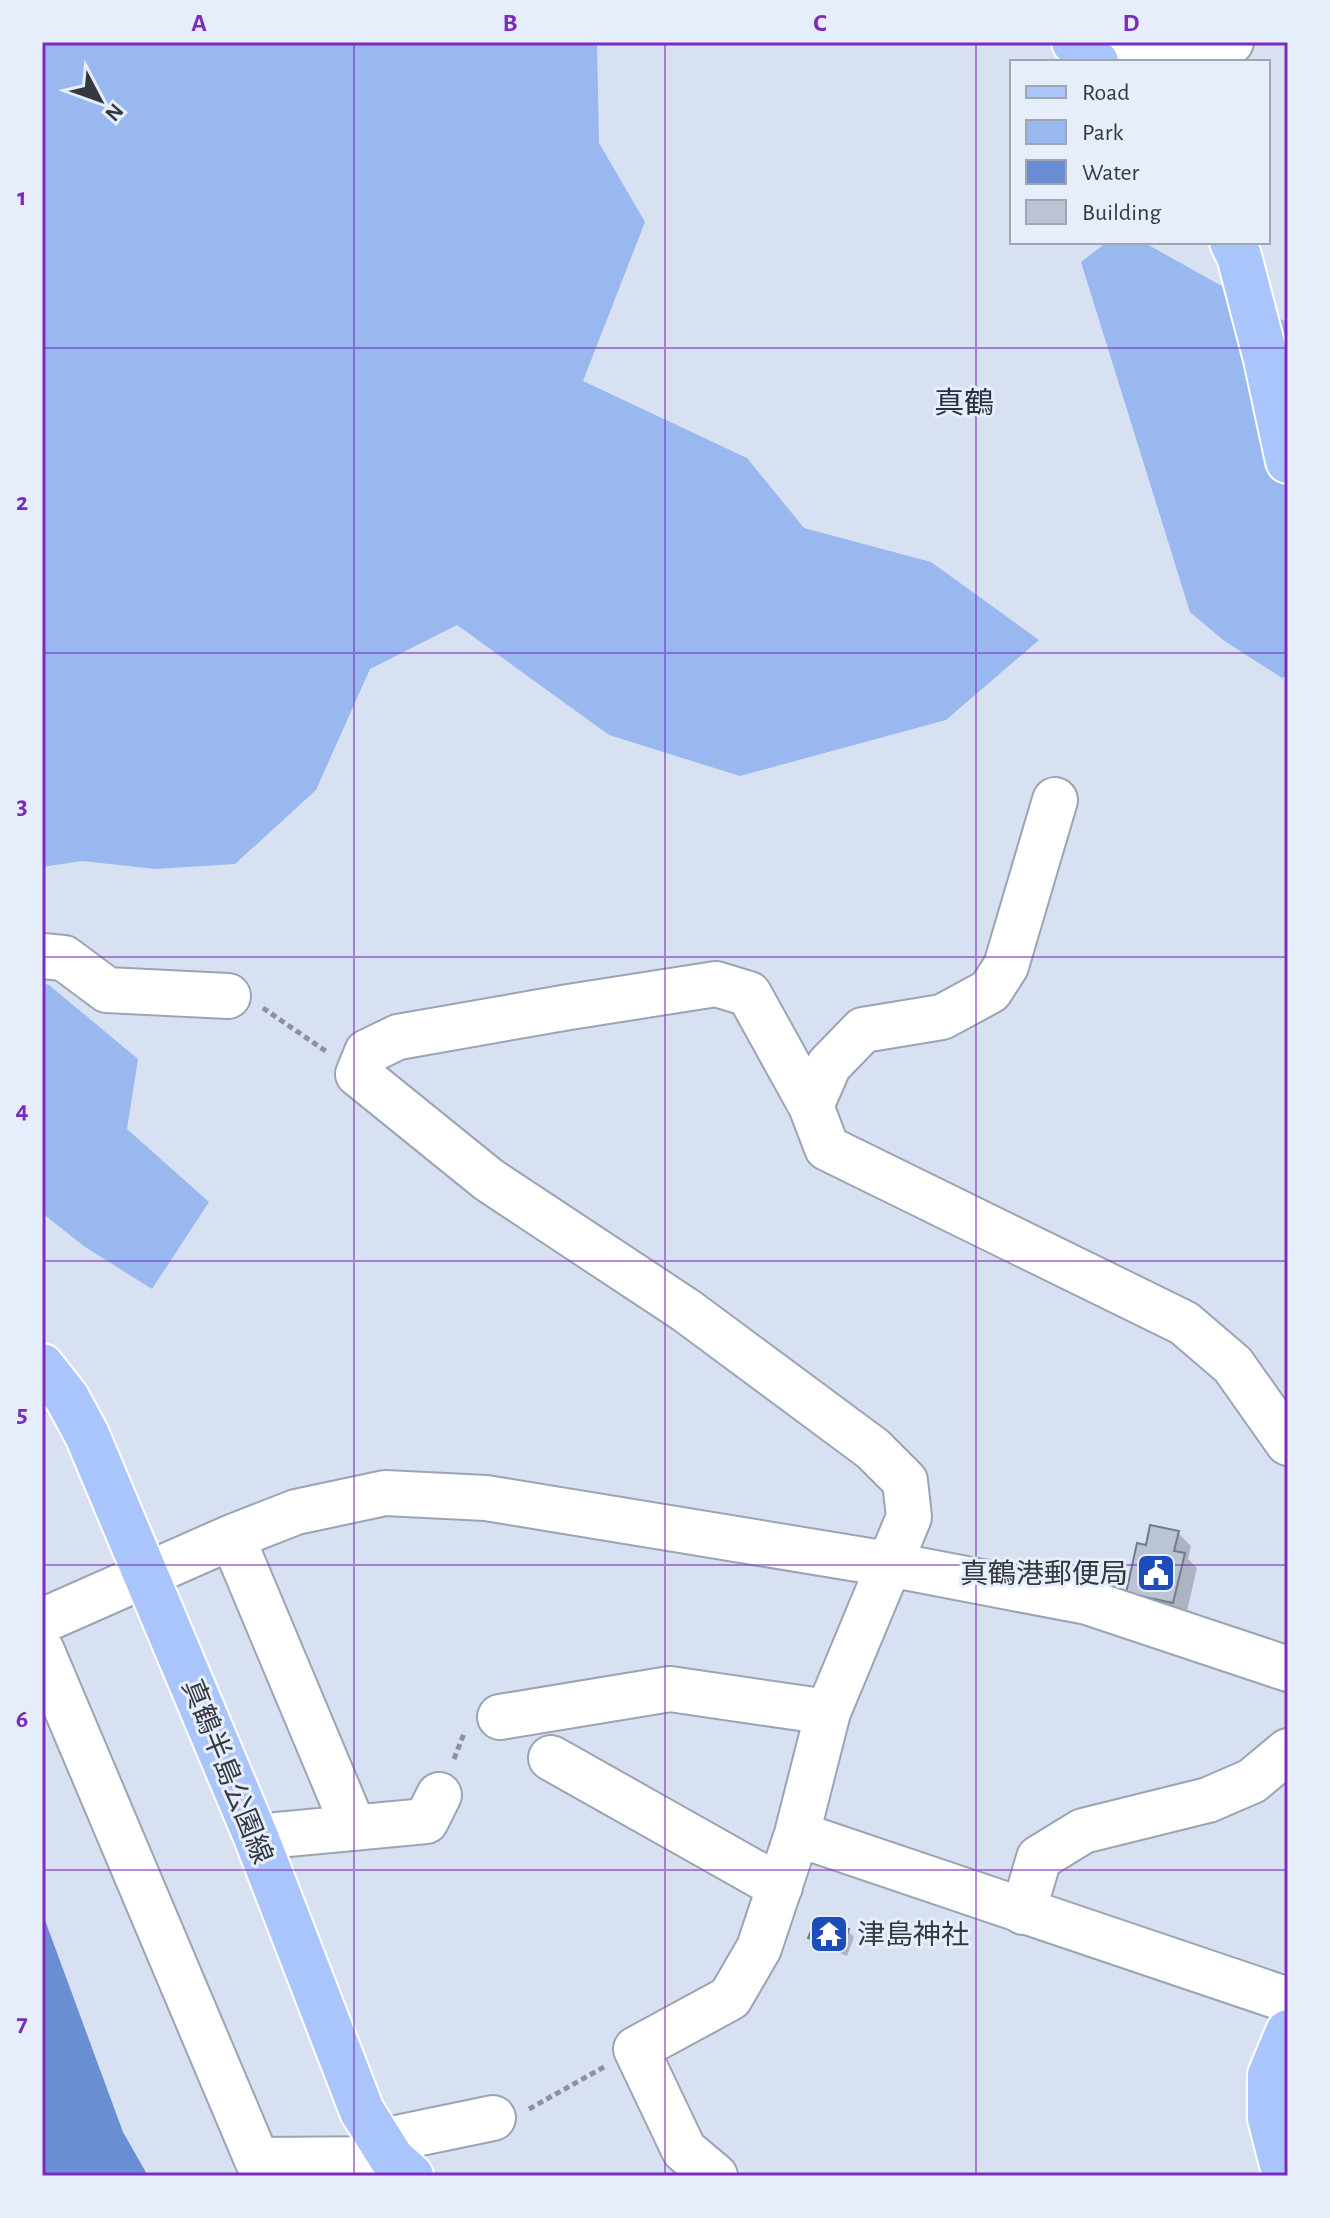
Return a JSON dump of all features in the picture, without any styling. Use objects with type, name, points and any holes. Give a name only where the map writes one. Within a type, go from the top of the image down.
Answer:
[{"type":"main road","points":[[1074,42],[1096,60]]},
{"type":"main road","points":[[1233,244],[1239,256],[1266,359],[1288,461]]},
{"type":"main road","name":"真鶴半島公園線","points":[[42,1366],[67,1398],[87,1435],[256,1837],[362,2111],[393,2163]]},
{"type":"main road","points":[[1285,2176],[1270,2118],[1270,2075],[1288,2032]]},
{"type":"street","points":[[1105,60],[1153,43],[1220,47],[1231,42]]},
{"type":"street","points":[[811,1106],[829,1065],[863,1030],[942,1017],[990,991],[1006,966],[1055,800]]},
{"type":"street","points":[[42,956],[64,958],[107,990],[228,996]]},
{"type":"street","points":[[715,2176],[684,2150],[636,2049],[730,1998],[759,1948],[797,1834],[828,1712],[909,1517],[905,1481],[873,1449],[687,1311],[489,1180],[358,1074],[367,1052],[398,1037],[716,984],[749,994],[811,1106],[827,1148],[1184,1323],[1233,1365],[1288,1443]]},
{"type":"street","points":[[42,1621],[296,1512],[385,1493],[486,1498],[888,1564],[1087,1602],[1288,1669]]},
{"type":"street","points":[[232,1537],[354,1828]]},
{"type":"street","points":[[42,1651],[257,2160],[393,2163],[493,2118]]},
{"type":"street","points":[[500,1717],[670,1689],[828,1712]]},
{"type":"street","points":[[1023,1912],[1039,1858],[1083,1831],[1208,1800],[1252,1781],[1288,1751]]},
{"type":"street","points":[[551,1758],[780,1887]]},
{"type":"street","points":[[256,1837],[426,1821],[439,1795]]},
{"type":"street","points":[[797,1834],[1288,2000]]},
{"type":"path","points":[[228,996],[264,1008],[358,1074]]},
{"type":"path","points":[[493,2118],[534,2108],[636,2049]]},
{"type":"green space","points":[[42,42],[597,42],[599,143],[645,222],[583,381],[747,458],[804,528],[931,562],[1039,640],[946,720],[740,776],[609,735],[457,625],[370,669],[316,790],[235,864],[155,869],[82,861],[42,867]]},
{"type":"green space","points":[[1104,244],[1147,244],[1288,323],[1288,676],[1282,678],[1223,640],[1190,612],[1081,262]]},
{"type":"green space","points":[[42,983],[49,985],[138,1059],[127,1129],[209,1202],[152,1289],[85,1247],[42,1213]]},
{"type":"water","points":[[42,1912],[123,2132],[148,2176],[42,2176]]},
{"type":"building","name":"真鶴港郵便局","points":[[1150,1525],[1179,1531],[1174,1551],[1185,1553],[1173,1603],[1126,1593],[1137,1543],[1146,1545]]},
{"type":"building","name":"津島神社","points":[[817,1917],[849,1929],[841,1951],[808,1938]]},
{"type":"place","name":"真鶴港郵便局","points":[[1156,1573]]},
{"type":"place","name":"津島神社","points":[[829,1934]]},
{"type":"district","name":"真鶴","points":[[964,403]]}]
